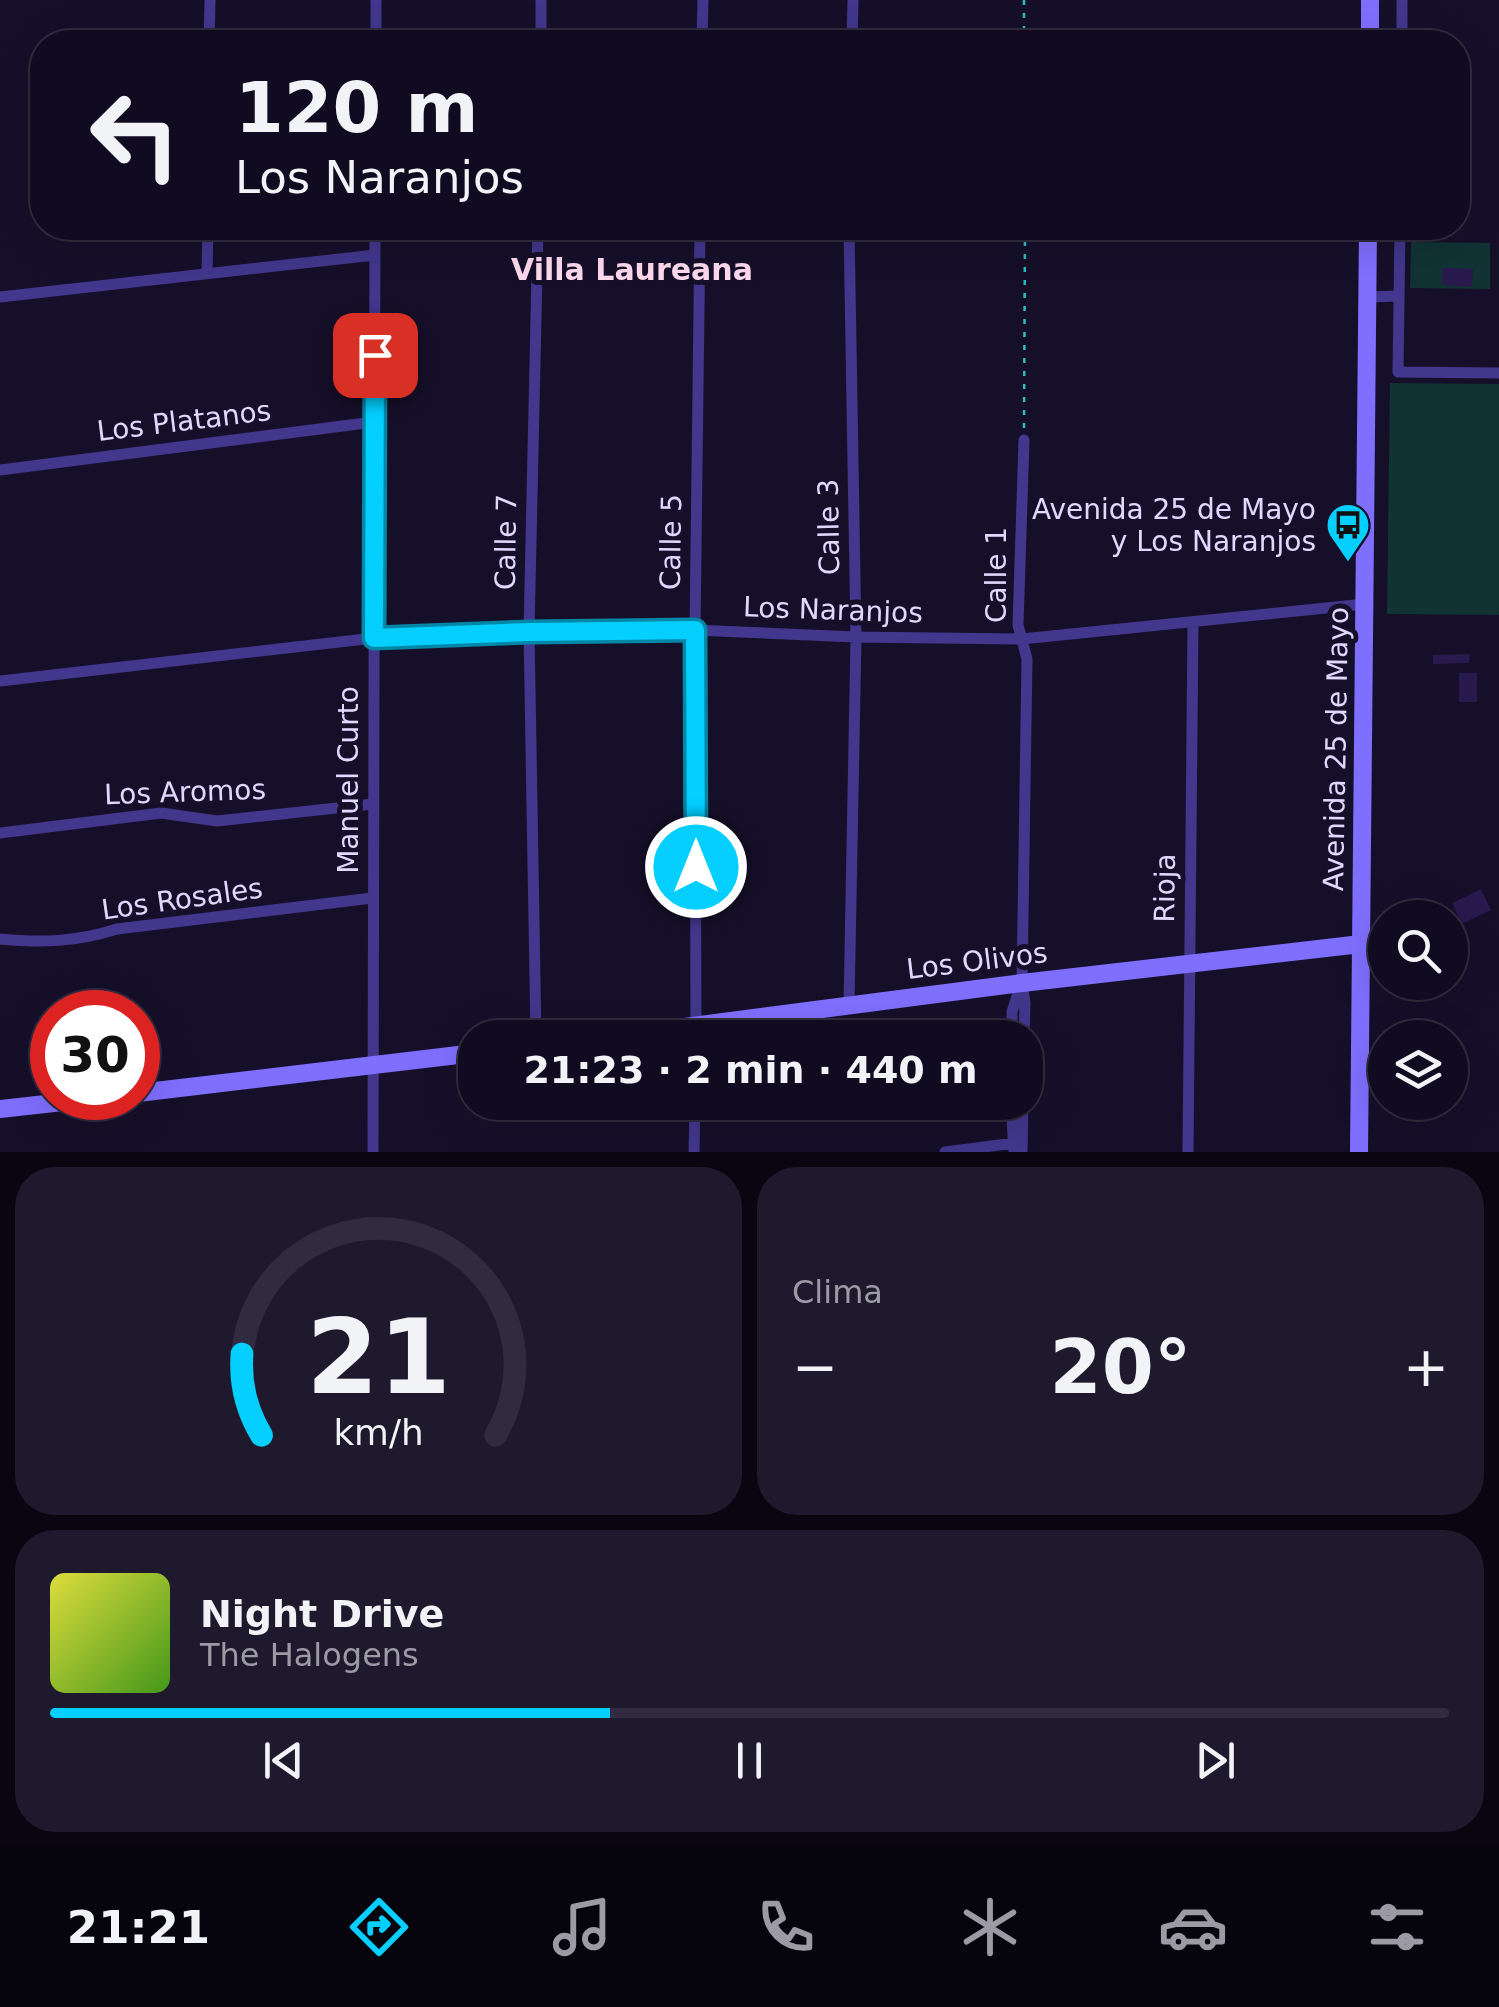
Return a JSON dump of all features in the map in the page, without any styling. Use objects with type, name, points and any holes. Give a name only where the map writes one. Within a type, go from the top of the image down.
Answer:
[{"type":"street","points":[[209,30],[210,0]]},
{"type":"street","points":[[376,0],[376,30]]},
{"type":"street","points":[[541,0],[541,30]]},
{"type":"street","points":[[702,0],[702,30]]},
{"type":"street","points":[[852,30],[853,0]]},
{"type":"street","points":[[1370,0],[1370,30]]},
{"type":"street","points":[[1402,0],[1402,30]]},
{"type":"street","points":[[208,240],[208,272]]},
{"type":"street","name":"Manuel Curto","points":[[373,1152],[375,240]]},
{"type":"street","name":"Calle 7","points":[[536,1020],[530,632],[538,240]]},
{"type":"street","name":"Calle 5","points":[[696,1020],[700,240]]},
{"type":"street","name":"Calle 3","points":[[849,1006],[856,637],[850,240]]},
{"type":"street","name":"Avenida 25 de Mayo","points":[[1359,1152],[1368,240]]},
{"type":"street","points":[[1400,240],[1398,372],[1499,373]]},
{"type":"street","points":[[0,297],[375,255]]},
{"type":"street","points":[[1368,297],[1399,296]]},
{"type":"street","name":"Los Platanos","points":[[0,470],[374,422]]},
{"type":"street","name":"Calle 1","points":[[1024,440],[1018,625],[1027,660],[1025,1020]]},
{"type":"street","name":"Los Naranjos","points":[[0,681],[374,638],[695,630],[1022,639],[1365,604]]},
{"type":"street","name":"Rioja","points":[[1188,1152],[1193,624]]},
{"type":"street","name":"Los Aromos","points":[[0,832],[161,813],[217,821],[373,804]]},
{"type":"street","name":"Los Rosales","points":[[0,939],[81,941],[116,930],[372,898]]},
{"type":"street","name":"Los Olivos","points":[[763,1020],[1022,983],[1361,944]]},
{"type":"street","name":"Calle 1","points":[[1012,1020],[1022,983]]},
{"type":"street","points":[[160,1090],[458,1055]]},
{"type":"street","points":[[0,1109],[30,1106]]},
{"type":"street","points":[[694,1152],[695,1120]]},
{"type":"street","points":[[1014,1120],[1018,1147]]},
{"type":"street","points":[[1018,1147],[1021,1120]]},
{"type":"street","points":[[945,1152],[1018,1147]]},
{"type":"path","points":[[1024,0],[1024,30]]},
{"type":"path","points":[[1024,440],[1025,240]]},
{"type":"green space","points":[[1411,242],[1490,243],[1490,289],[1410,288]]},
{"type":"green space","points":[[1390,383],[1499,384],[1499,615],[1387,614]]},
{"type":"building","points":[[1442,268],[1473,269],[1472,287],[1442,285]]},
{"type":"building","points":[[1469,654],[1469,663],[1433,664],[1433,655]]},
{"type":"building","points":[[1459,673],[1477,673],[1477,702],[1459,702]]},
{"type":"building","points":[[1481,889],[1491,910],[1468,921],[1468,900],[1458,900]]},
{"type":"place","name":"Avenida 25 de Mayo y Los Naranjos","points":[[1348,563]]},
{"type":"district","name":"Villa Laureana","points":[[632,269]]},
{"type":"route","points":[[375,355],[374,638],[695,630],[696,867]]}]
